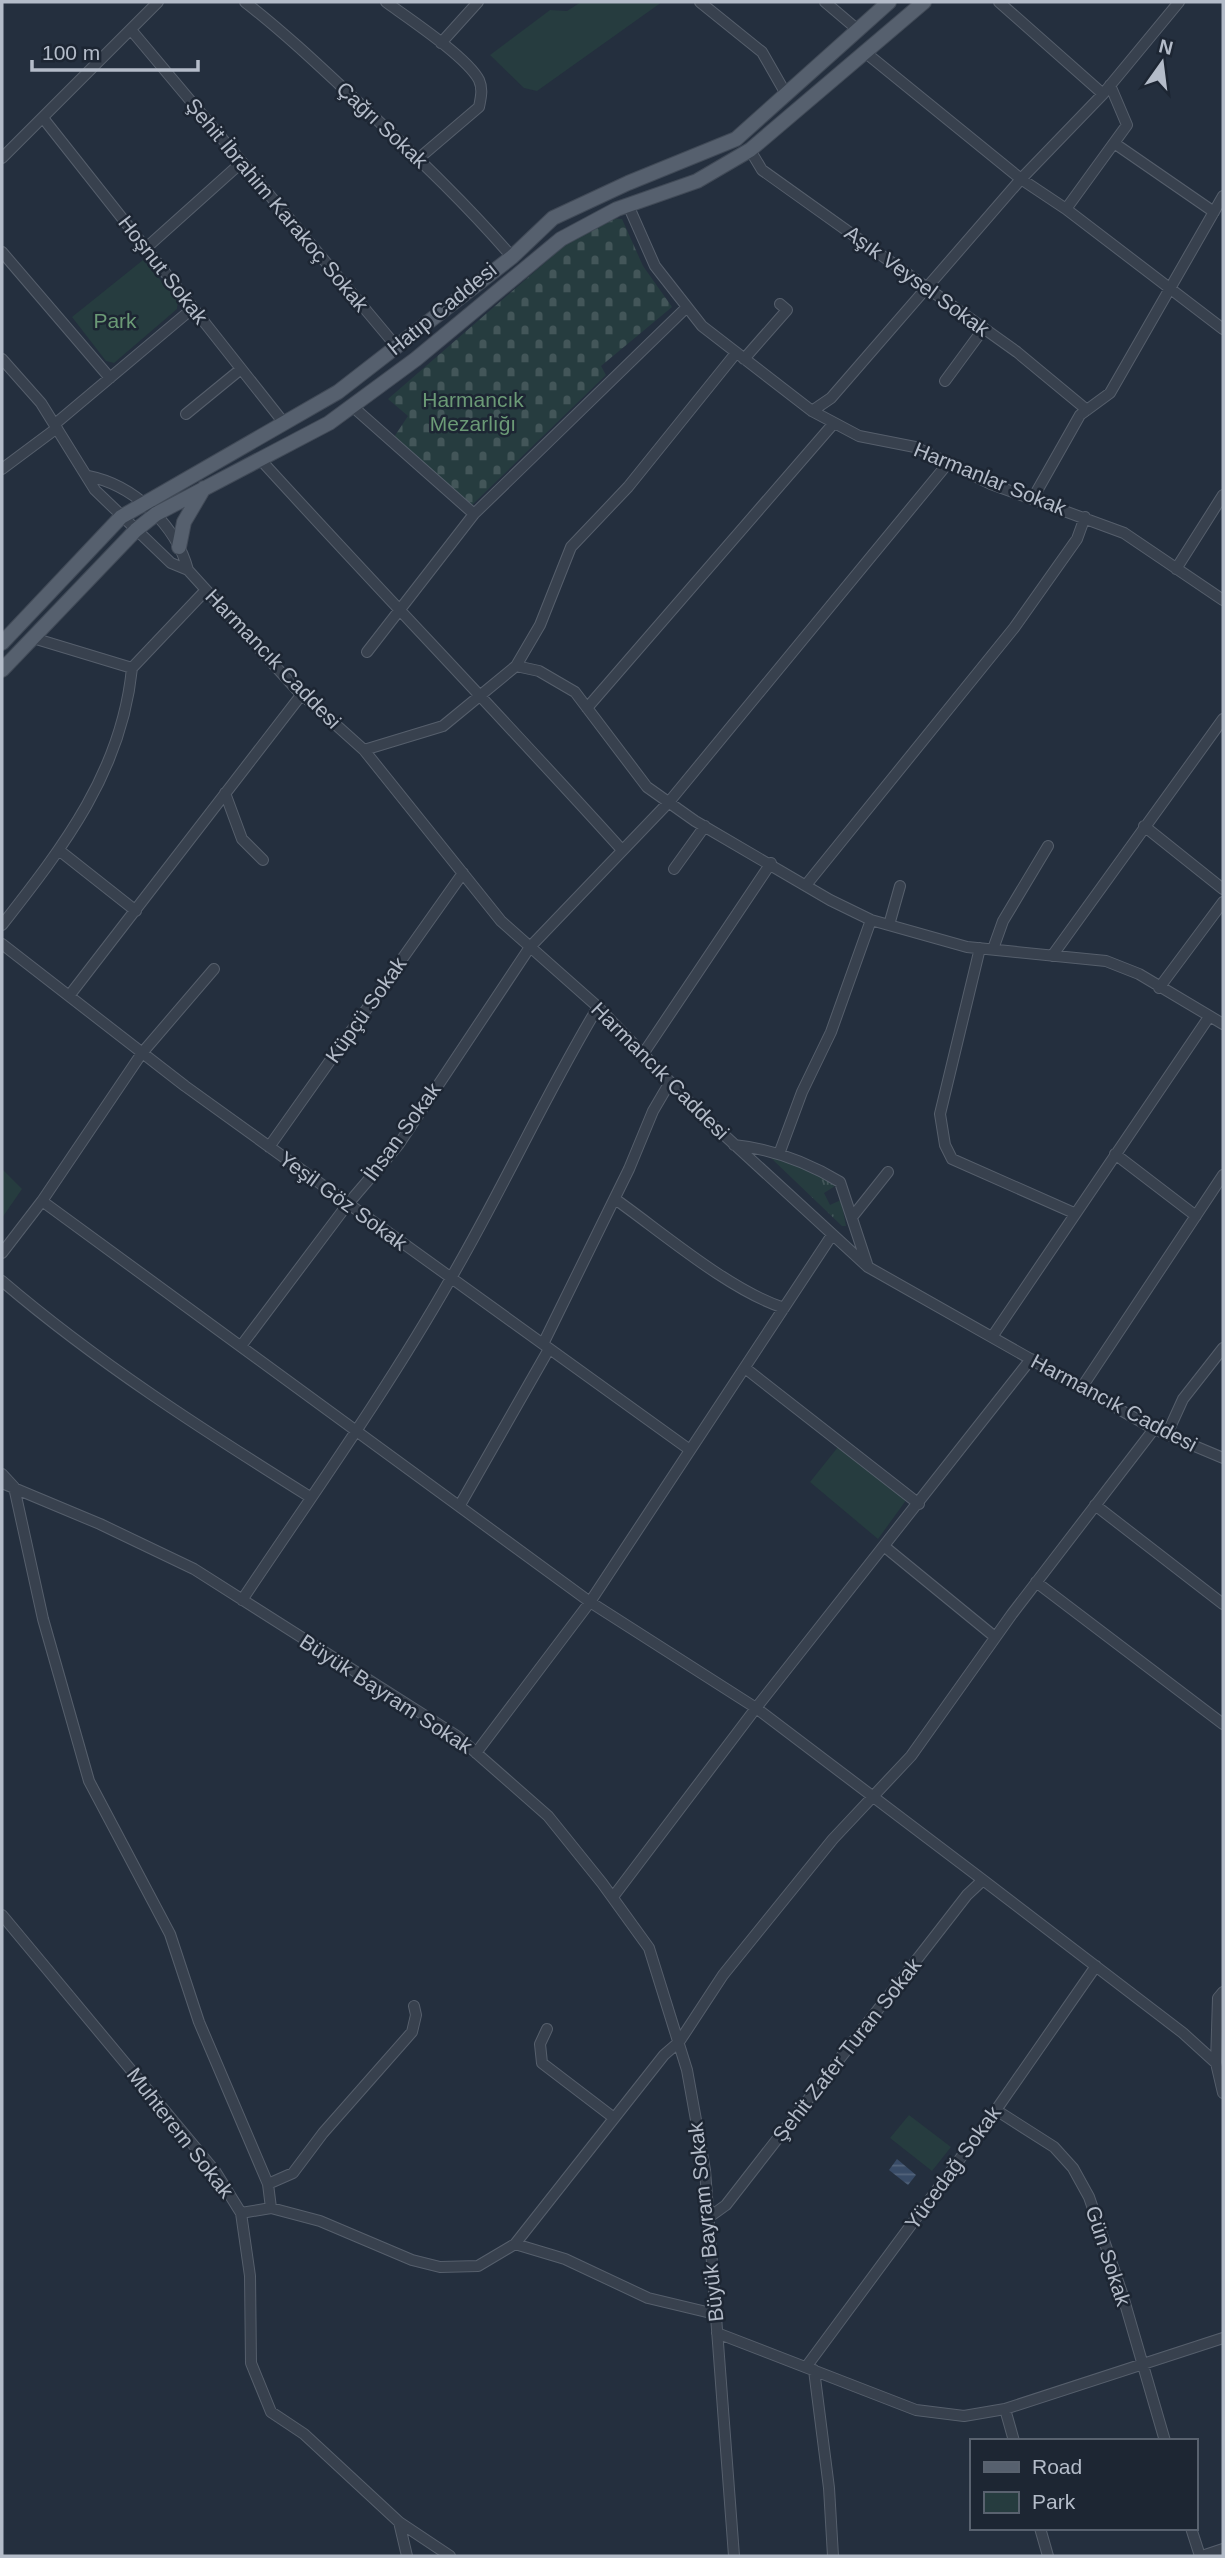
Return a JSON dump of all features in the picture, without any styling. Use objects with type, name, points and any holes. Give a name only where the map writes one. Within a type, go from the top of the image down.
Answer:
[{"type":"main road","name":"Hatıp Caddesi","points":[[2,643],[121,517],[338,392],[512,257],[553,218],[580,204],[736,139],[889,2]]},
{"type":"main road","name":"Hatıp Caddesi","points":[[2,670],[136,530],[156,514],[206,485],[329,423],[416,359],[561,239],[628,205],[696,181],[750,150],[925,2]]},
{"type":"main road","points":[[179,547],[184,523],[206,485]]},
{"type":"street","points":[[2,158],[132,31],[158,2]]},
{"type":"street","name":"Çağrı Sokak","points":[[245,2],[278,28],[418,159],[473,212],[512,257]]},
{"type":"street","points":[[386,2],[441,43],[478,78],[482,91],[479,107],[418,159]]},
{"type":"street","points":[[441,43],[478,2]]},
{"type":"street","points":[[700,2],[762,52],[786,94]]},
{"type":"street","points":[[825,2],[858,30]]},
{"type":"street","points":[[999,2],[1107,89],[1127,125],[1066,209]]},
{"type":"street","points":[[812,411],[831,398],[1021,179],[1107,89],[1179,2]]},
{"type":"street","name":"Şehit İbrahim Karakoç Sokak","points":[[132,31],[396,346]]},
{"type":"street","points":[[866,53],[1021,179],[1066,209],[1223,329]]},
{"type":"street","name":"Hoşnut Sokak","points":[[43,118],[284,423]]},
{"type":"street","points":[[1114,143],[1214,212]]},
{"type":"street","name":"Aşık Veysel Sokak","points":[[750,150],[762,170],[984,328],[1087,410]]},
{"type":"street","points":[[146,248],[242,162]]},
{"type":"street","points":[[1033,498],[1080,415],[1110,393],[1223,196]]},
{"type":"street","name":"Harmanlar Sokak","points":[[628,205],[655,266],[702,327],[812,411],[859,436],[915,447],[991,484],[1124,533],[1223,600]]},
{"type":"street","points":[[2,252],[110,378]]},
{"type":"street","points":[[363,750],[443,726],[516,666],[540,625],[571,547],[628,486],[740,356],[787,310],[780,304]]},
{"type":"street","points":[[367,652],[474,514],[687,307]]},
{"type":"street","points":[[2,469],[193,309]]},
{"type":"street","points":[[944,381],[984,328]]},
{"type":"street","points":[[2,359],[41,402],[95,490],[171,563],[188,570]]},
{"type":"street","points":[[186,414],[241,369]]},
{"type":"street","points":[[352,406],[474,514]]},
{"type":"street","points":[[587,708],[834,423]]},
{"type":"street","points":[[260,458],[398,612],[482,696],[622,850]]},
{"type":"street","name":"İhsan Sokak","points":[[241,1346],[348,1205],[399,1143],[530,947],[669,802],[949,462]]},
{"type":"street","points":[[88,476],[104,479],[146,502],[179,547],[188,570]]},
{"type":"street","points":[[1176,569],[1223,495]]},
{"type":"street","points":[[806,885],[1014,628],[1077,539],[1085,517]]},
{"type":"street","name":"Harmancık Caddesi","points":[[188,570],[302,694],[363,750],[501,921],[598,1007],[734,1145],[868,1266],[1154,1429],[1223,1458]]},
{"type":"street","points":[[2,925],[60,851],[98,790],[121,723],[132,668],[206,590]]},
{"type":"street","points":[[33,638],[132,668]]},
{"type":"street","points":[[516,666],[539,671],[575,692],[647,787],[705,826],[871,920],[980,948],[1106,961],[1139,975],[1223,1024]]},
{"type":"street","points":[[69,996],[302,694]]},
{"type":"street","points":[[1052,956],[1223,719]]},
{"type":"street","points":[[225,793],[242,839],[263,860]]},
{"type":"street","points":[[674,869],[705,826]]},
{"type":"street","points":[[1143,827],[1223,890]]},
{"type":"street","points":[[993,950],[1003,921],[1048,846]]},
{"type":"street","points":[[60,851],[136,911]]},
{"type":"street","points":[[643,1054],[771,863]]},
{"type":"street","name":"Küpçü Sokak","points":[[269,1147],[463,873]]},
{"type":"street","points":[[889,925],[900,886]]},
{"type":"street","points":[[1159,988],[1223,902]]},
{"type":"street","points":[[779,1154],[802,1092],[831,1032],[871,920]]},
{"type":"street","name":"Yeşil Göz Sokak","points":[[2,944],[269,1147],[450,1280],[690,1450]]},
{"type":"street","points":[[980,948],[944,1088],[940,1114],[945,1145],[952,1159],[1074,1213]]},
{"type":"street","points":[[2,1253],[42,1201],[142,1053],[214,969]]},
{"type":"street","points":[[242,1600],[357,1429],[450,1280],[563,1066],[598,1007]]},
{"type":"street","points":[[992,1337],[1209,1017]]},
{"type":"street","points":[[460,1505],[546,1347],[653,1111],[670,1082]]},
{"type":"street","points":[[734,1145],[779,1154],[814,1166],[841,1182],[868,1266]]},
{"type":"street","points":[[1115,1154],[1196,1216]]},
{"type":"street","points":[[853,1216],[888,1172]]},
{"type":"street","points":[[1082,1387],[1223,1175]]},
{"type":"street","points":[[615,1199],[733,1282],[763,1301],[784,1308]]},
{"type":"street","points":[[42,1201],[590,1602],[755,1708],[1096,1966],[1216,2063]]},
{"type":"street","points":[[476,1753],[590,1602],[832,1235]]},
{"type":"street","points":[[2,1281],[88,1351],[167,1407],[310,1497]]},
{"type":"street","points":[[1167,1434],[1183,1399],[1223,1348]]},
{"type":"street","points":[[613,1898],[755,1708],[1031,1359]]},
{"type":"street","points":[[745,1368],[919,1504]]},
{"type":"street","points":[[241,2213],[271,2208],[320,2221],[412,2260],[440,2267],[478,2266],[515,2244],[664,2055],[679,2042],[723,1975],[833,1839],[911,1756],[1036,1581],[1154,1429]]},
{"type":"street","points":[[2,1474],[14,1487],[43,1619],[89,1781],[170,1934],[199,2022],[268,2184],[271,2208]]},
{"type":"street","name":"Büyük Bayram Sokak","points":[[2,1483],[194,1569],[457,1736],[548,1816],[649,1948],[679,2042],[705,2170],[734,2556]]},
{"type":"street","points":[[1095,1505],[1223,1604]]},
{"type":"street","points":[[885,1547],[995,1637]]},
{"type":"street","points":[[1036,1581],[1223,1724]]},
{"type":"street","name":"Şehit Zafer Turan Sokak","points":[[708,2218],[726,2205],[967,1895],[983,1880]]},
{"type":"street","name":"Muhterem Sokak","points":[[2,1915],[215,2171],[241,2213],[250,2276],[251,2363],[271,2412],[303,2434],[399,2522],[450,2556]]},
{"type":"street","name":"Yücedağ Sokak","points":[[810,2369],[1096,1966]]},
{"type":"street","points":[[1223,1992],[1219,1998],[1216,2063],[1223,2094]]},
{"type":"street","points":[[268,2184],[293,2173],[323,2133],[412,2032],[416,2015],[414,2006]]},
{"type":"street","points":[[547,2029],[540,2043],[542,2063],[614,2118]]},
{"type":"street","name":"Gün Sokak","points":[[996,2110],[1054,2147],[1073,2168],[1088,2197],[1122,2293],[1164,2439]]},
{"type":"street","points":[[515,2244],[565,2259],[648,2298],[715,2314]]},
{"type":"street","points":[[717,2333],[916,2410],[964,2416],[1005,2409],[1223,2338]]},
{"type":"street","points":[[810,2369],[829,2488],[833,2556]]},
{"type":"street","points":[[1005,2409],[1013,2439]]},
{"type":"street","points":[[399,2522],[407,2556]]},
{"type":"street","points":[[1041,2530],[1048,2556]]},
{"type":"street","points":[[1192,2530],[1201,2556],[1223,2549]]},
{"type":"green space","points":[[581,2],[662,2],[537,91],[524,88],[490,55],[550,10],[567,11]]},
{"type":"green space","name":"Harmancık Mezarlığı","points":[[609,218],[622,219],[643,266],[672,307],[601,366],[606,375],[472,505],[394,437],[408,416],[388,399],[570,241]]},
{"type":"green space","name":"Park","points":[[143,260],[178,300],[177,309],[114,363],[106,361],[72,317]]},
{"type":"green space","points":[[770,1157],[822,1175],[835,1186],[824,1193],[830,1205],[841,1200],[846,1226],[842,1226]]},
{"type":"green space","points":[[2,1169],[22,1189],[2,1218]]},
{"type":"green space","points":[[838,1447],[907,1499],[878,1539],[810,1482]]},
{"type":"green space","points":[[909,2115],[951,2147],[932,2171],[890,2138]]},
{"type":"water","points":[[897,2159],[916,2175],[908,2185],[889,2170]]}]
